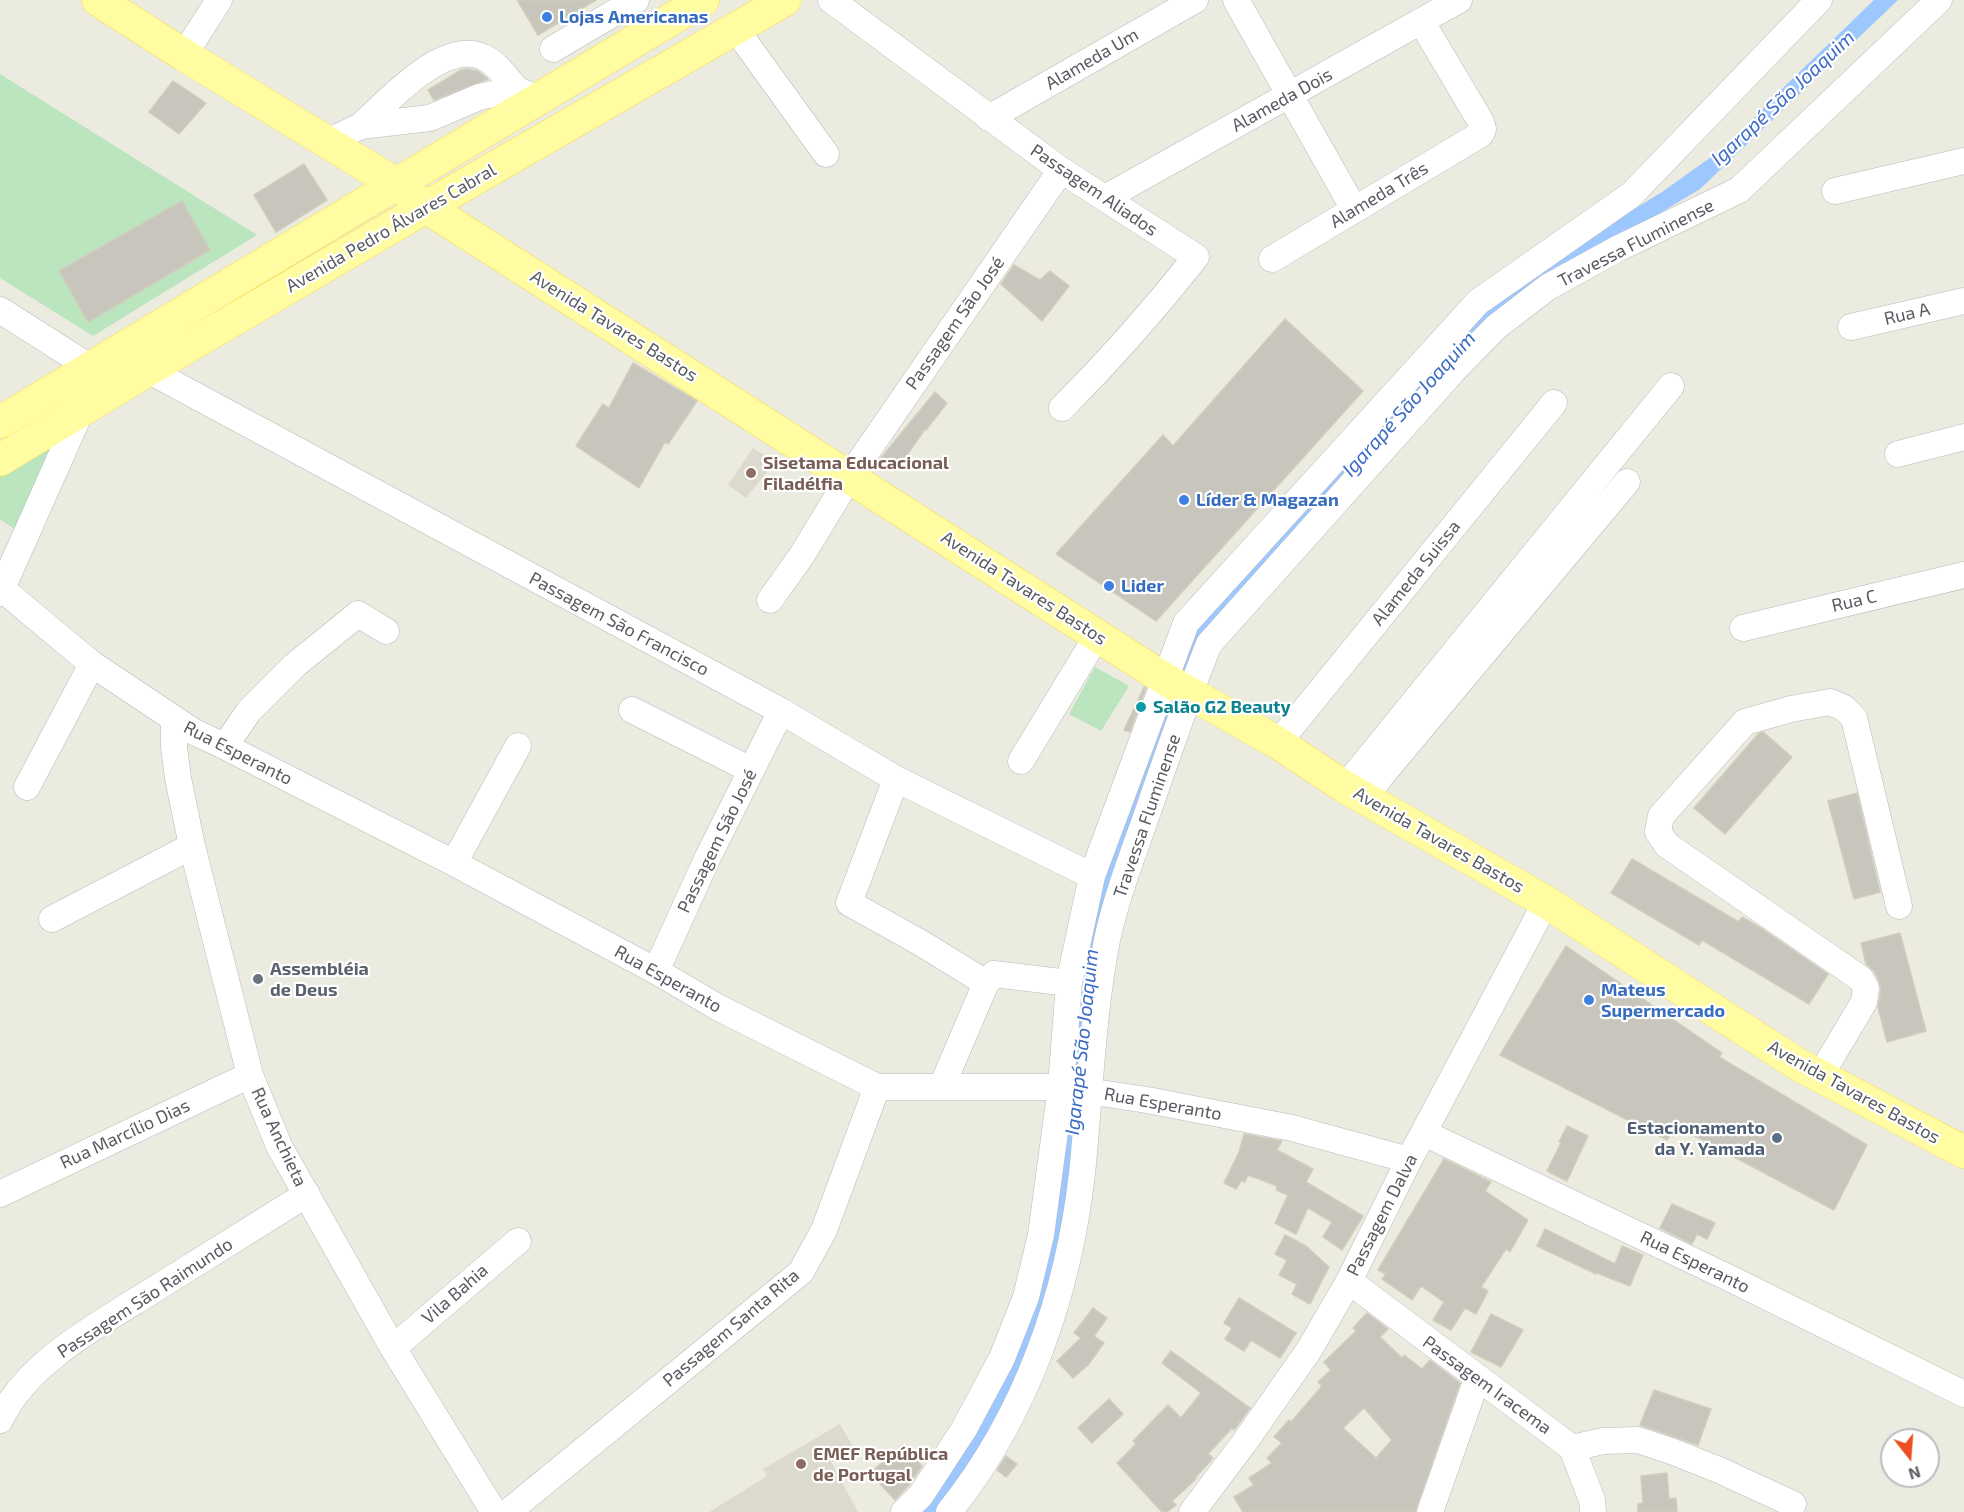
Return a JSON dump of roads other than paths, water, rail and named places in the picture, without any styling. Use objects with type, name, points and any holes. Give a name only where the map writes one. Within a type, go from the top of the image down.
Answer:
[{"type":"main road","name":"Avenida Tavares Bastos","points":[[98,0],[396,184],[426,207],[1177,687],[1278,743],[1355,793],[1546,902],[1790,1059],[1964,1152]]},
{"type":"main road","name":"Avenida Pedro Álvares Cabral","points":[[0,422],[396,184],[527,94],[703,0]]},
{"type":"main road","name":"Avenida Pedro Álvares Cabral","points":[[0,460],[148,370],[426,207],[786,0]]},
{"type":"street","points":[[184,55],[219,0]]},
{"type":"street","points":[[553,49],[636,0]]},
{"type":"street","name":"Passagem Aliados","points":[[831,0],[1061,170],[1196,257],[1105,366],[1062,408]]},
{"type":"street","name":"Alameda Um","points":[[989,118],[1195,0]]},
{"type":"street","points":[[1236,0],[1354,209]]},
{"type":"street","points":[[904,1512],[921,1495],[964,1430],[1002,1358],[1026,1297],[1075,1089],[1069,983],[1092,876],[1177,687],[1186,624],[1478,302],[1631,195],[1819,0]]},
{"type":"street","name":"Travessa Fluminense","points":[[949,1512],[992,1449],[1027,1384],[1045,1339],[1066,1270],[1081,1176],[1075,1089],[1098,993],[1108,938],[1177,687],[1209,644],[1445,380],[1496,327],[1558,282],[1619,248],[1739,190],[1939,0]]},
{"type":"street","name":"Alameda Dois","points":[[1105,198],[1452,2]]},
{"type":"street","name":"Alameda Três","points":[[1272,259],[1481,134],[1483,129],[1481,122],[1421,21]]},
{"type":"street","points":[[735,28],[826,154]]},
{"type":"street","points":[[327,142],[361,126],[421,71],[458,53],[483,57],[527,94]]},
{"type":"street","points":[[361,126],[430,118],[479,97],[527,94]]},
{"type":"street","points":[[1835,191],[1964,162]]},
{"type":"street","name":"Passagem São José","points":[[770,600],[802,555],[850,476],[1061,170]]},
{"type":"street","name":"Rua A","points":[[1851,327],[1964,301]]},
{"type":"street","points":[[0,310],[92,368]]},
{"type":"street","name":"Passagem São Francisco","points":[[148,370],[781,711],[896,779],[1092,876]]},
{"type":"street","points":[[1355,793],[1671,386]]},
{"type":"street","name":"Alameda Suissa","points":[[1278,743],[1554,403]]},
{"type":"street","points":[[1,591],[80,413]]},
{"type":"street","points":[[1898,454],[1964,437]]},
{"type":"street","points":[[1355,793],[1381,776],[1627,482]]},
{"type":"street","name":"Rua C","points":[[1743,628],[1964,575]]},
{"type":"street","name":"Rua Esperanto","points":[[1,591],[92,664],[194,732],[454,862],[719,1008],[877,1087],[1075,1089],[1293,1128],[1409,1160]]},
{"type":"street","points":[[225,746],[249,711],[295,665],[358,614],[386,631]]},
{"type":"street","points":[[1021,761],[1097,636]]},
{"type":"street","points":[[27,787],[92,664]]},
{"type":"street","points":[[1820,1076],[1863,1002],[1866,988],[1861,979],[1667,845],[1658,832],[1661,816],[1744,722],[1791,709],[1830,702],[1844,708],[1854,718],[1899,906]]},
{"type":"street","points":[[632,710],[751,770]]},
{"type":"street","name":"Passagem São José","points":[[656,972],[706,859],[781,711]]},
{"type":"street","name":"Rua Anchieta","points":[[174,719],[174,747],[192,846],[250,1075],[279,1146],[393,1348],[494,1512]]},
{"type":"street","points":[[454,862],[518,746]]},
{"type":"street","points":[[896,779],[849,903],[986,983]]},
{"type":"street","points":[[52,919],[192,846]]},
{"type":"street","name":"Passagem Dalva","points":[[1192,1512],[1309,1350],[1349,1281],[1409,1160],[1546,902]]},
{"type":"street","points":[[942,1086],[986,983],[994,974],[1069,983]]},
{"type":"street","name":"Rua Marcílio Dias","points":[[0,1194],[250,1075]]},
{"type":"street","name":"Passagem Santa Rita","points":[[508,1512],[801,1272],[824,1230],[877,1087]]},
{"type":"street","name":"Rua Esperanto","points":[[1424,1133],[1725,1276],[1964,1394]]},
{"type":"street","name":"Passagem São Raimundo","points":[[0,1420],[21,1389],[45,1363],[72,1343],[306,1194]]},
{"type":"street","name":"Vila Bahia","points":[[393,1348],[518,1240]]},
{"type":"street","name":"Passagem Iracema","points":[[1349,1281],[1572,1448]]},
{"type":"street","points":[[1430,1512],[1477,1379]]},
{"type":"street","points":[[1593,1512],[1592,1500],[1572,1448],[1603,1441],[1638,1440],[1719,1470],[1793,1504]]},
{"type":"water","name":"Igarapé São Joaquim","points":[[1874,0],[1898,0],[1700,189],[1541,285],[1200,645],[1104,908],[1067,1225],[1021,1374],[961,1478],[936,1512],[918,1512],[993,1397],[1065,1110],[1095,882],[1188,638],[1490,298],[1662,192],[1728,145]]},
{"type":"place","name":"Lojas Americanas","points":[[547,17]]},
{"type":"place","name":"Sisetama Educacional Filadélfia","points":[[751,473]]},
{"type":"place","name":"Líder & Magazan","points":[[1184,500]]},
{"type":"place","name":"Lider","points":[[1109,586]]},
{"type":"place","name":"Salão G2 Beauty","points":[[1141,707]]},
{"type":"place","name":"Assembléia de Deus","points":[[258,979]]},
{"type":"place","name":"Mateus Supermercado","points":[[1589,1000]]},
{"type":"place","name":"Estacionamento da Y. Yamada","points":[[1777,1138]]},
{"type":"place","name":"EMEF República de Portugal","points":[[801,1464]]}]
